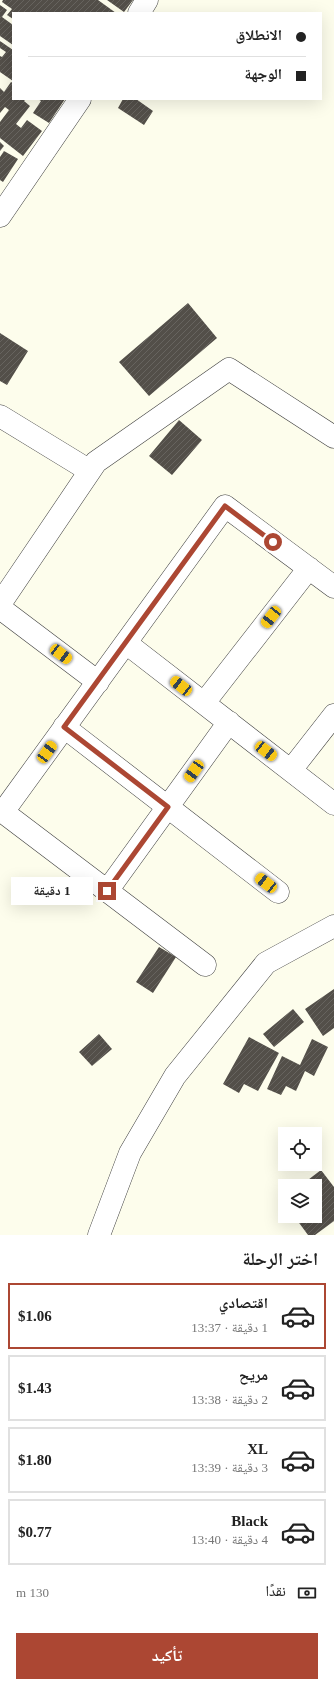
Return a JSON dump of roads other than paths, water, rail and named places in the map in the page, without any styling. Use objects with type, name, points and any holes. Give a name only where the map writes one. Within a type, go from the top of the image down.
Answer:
[{"type":"street","points":[[140,12],[148,0]]},
{"type":"street","points":[[0,216],[79,100]]},
{"type":"street","points":[[0,604],[96,462],[229,370],[334,437]]},
{"type":"street","points":[[0,416],[90,471]]},
{"type":"street","points":[[205,965],[3,812],[225,506],[334,587]]},
{"type":"street","points":[[204,703],[309,568]]},
{"type":"street","points":[[0,608],[98,682]]},
{"type":"street","points":[[126,643],[334,804]]},
{"type":"street","points":[[291,770],[334,715]]},
{"type":"street","points":[[107,891],[229,722]]},
{"type":"street","points":[[64,727],[278,892]]},
{"type":"street","points":[[99,1235],[130,1154],[175,1076],[266,963],[334,926]]}]
